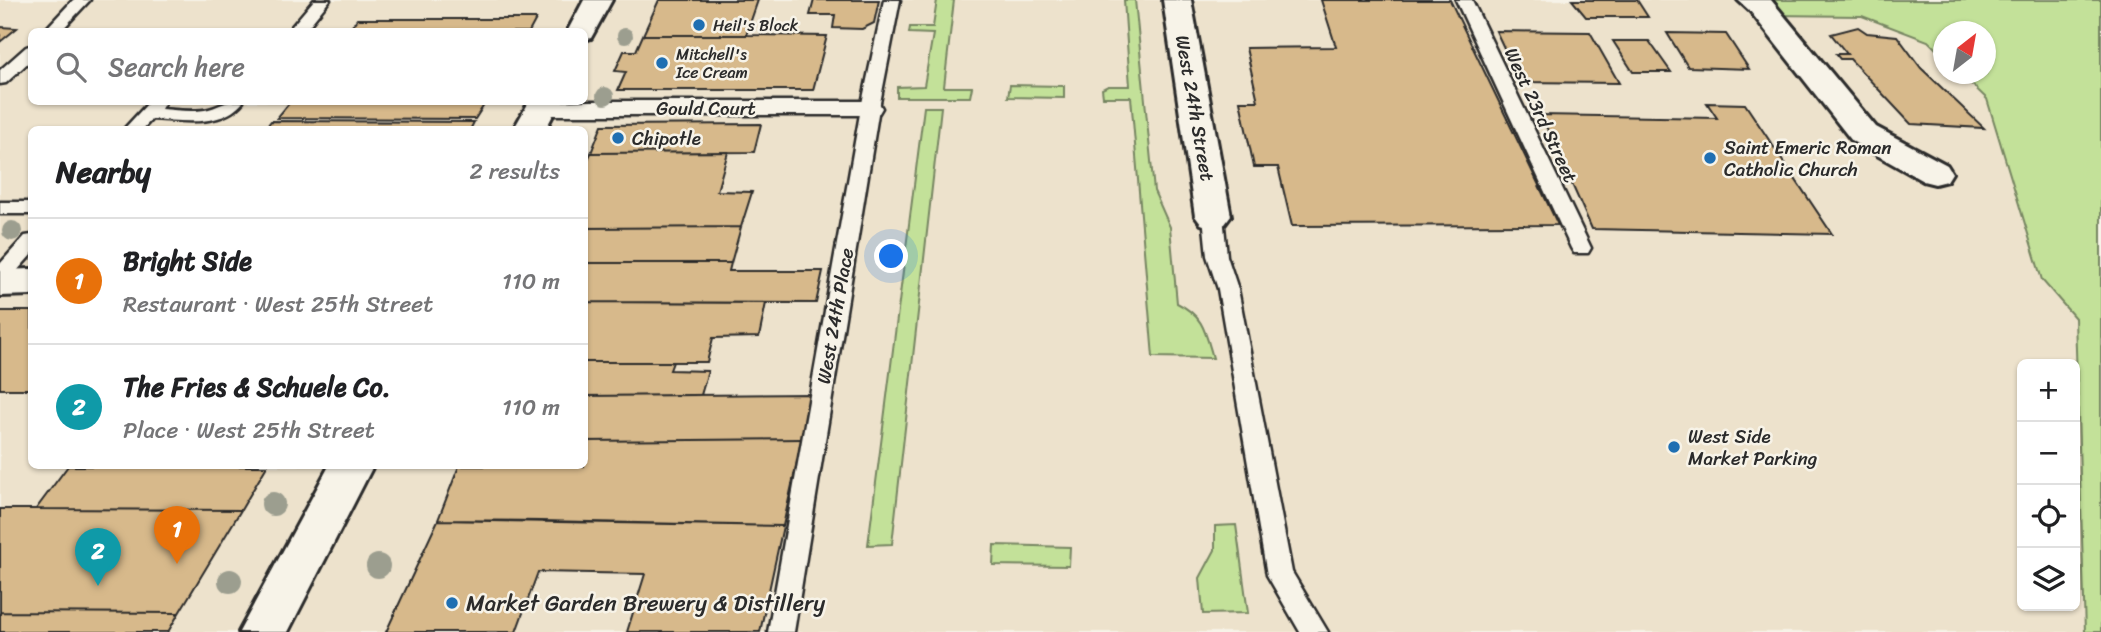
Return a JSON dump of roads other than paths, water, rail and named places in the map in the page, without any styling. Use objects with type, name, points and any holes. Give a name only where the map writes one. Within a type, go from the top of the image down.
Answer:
[{"type":"street","points":[[583,28],[598,0]]},
{"type":"street","name":"West 24th Street","points":[[1177,0],[1213,216]]},
{"type":"street","points":[[1752,0],[1760,5],[1864,134],[1936,173]]},
{"type":"street","name":"Gould Court","points":[[538,113],[870,108]]},
{"type":"street","points":[[0,283],[28,282]]},
{"type":"street","points":[[263,632],[349,469]]},
{"type":"lane","points":[[55,28],[82,0]]},
{"type":"lane","points":[[298,28],[322,0]]},
{"type":"lane","name":"West 24th Place","points":[[781,632],[870,108],[892,0]]},
{"type":"lane","name":"West 23rd Street","points":[[1464,0],[1581,248]]},
{"type":"lane","points":[[0,79],[28,54]]},
{"type":"lane","points":[[135,126],[152,107],[209,114],[230,105]]},
{"type":"lane","points":[[0,208],[28,208]]},
{"type":"lane","points":[[1213,216],[1217,256],[1228,289],[1280,575],[1315,632]]},
{"type":"lane","points":[[0,277],[28,246]]},
{"type":"place","name":"Heil's Block","points":[[699,25]]},
{"type":"place","name":"Mitchell's Ice Cream","points":[[662,63]]},
{"type":"place","name":"Chipotle","points":[[618,138]]},
{"type":"place","name":"Saint Emeric Roman Catholic Church","points":[[1710,158]]},
{"type":"place","name":"West Side Market Parking","points":[[1674,447]]},
{"type":"place","name":"Bright Side","points":[[177,564]]},
{"type":"place","name":"The Fries & Schuele Co.","points":[[98,586]]},
{"type":"place","name":"Market Garden Brewery & Distillery","points":[[452,603]]}]
